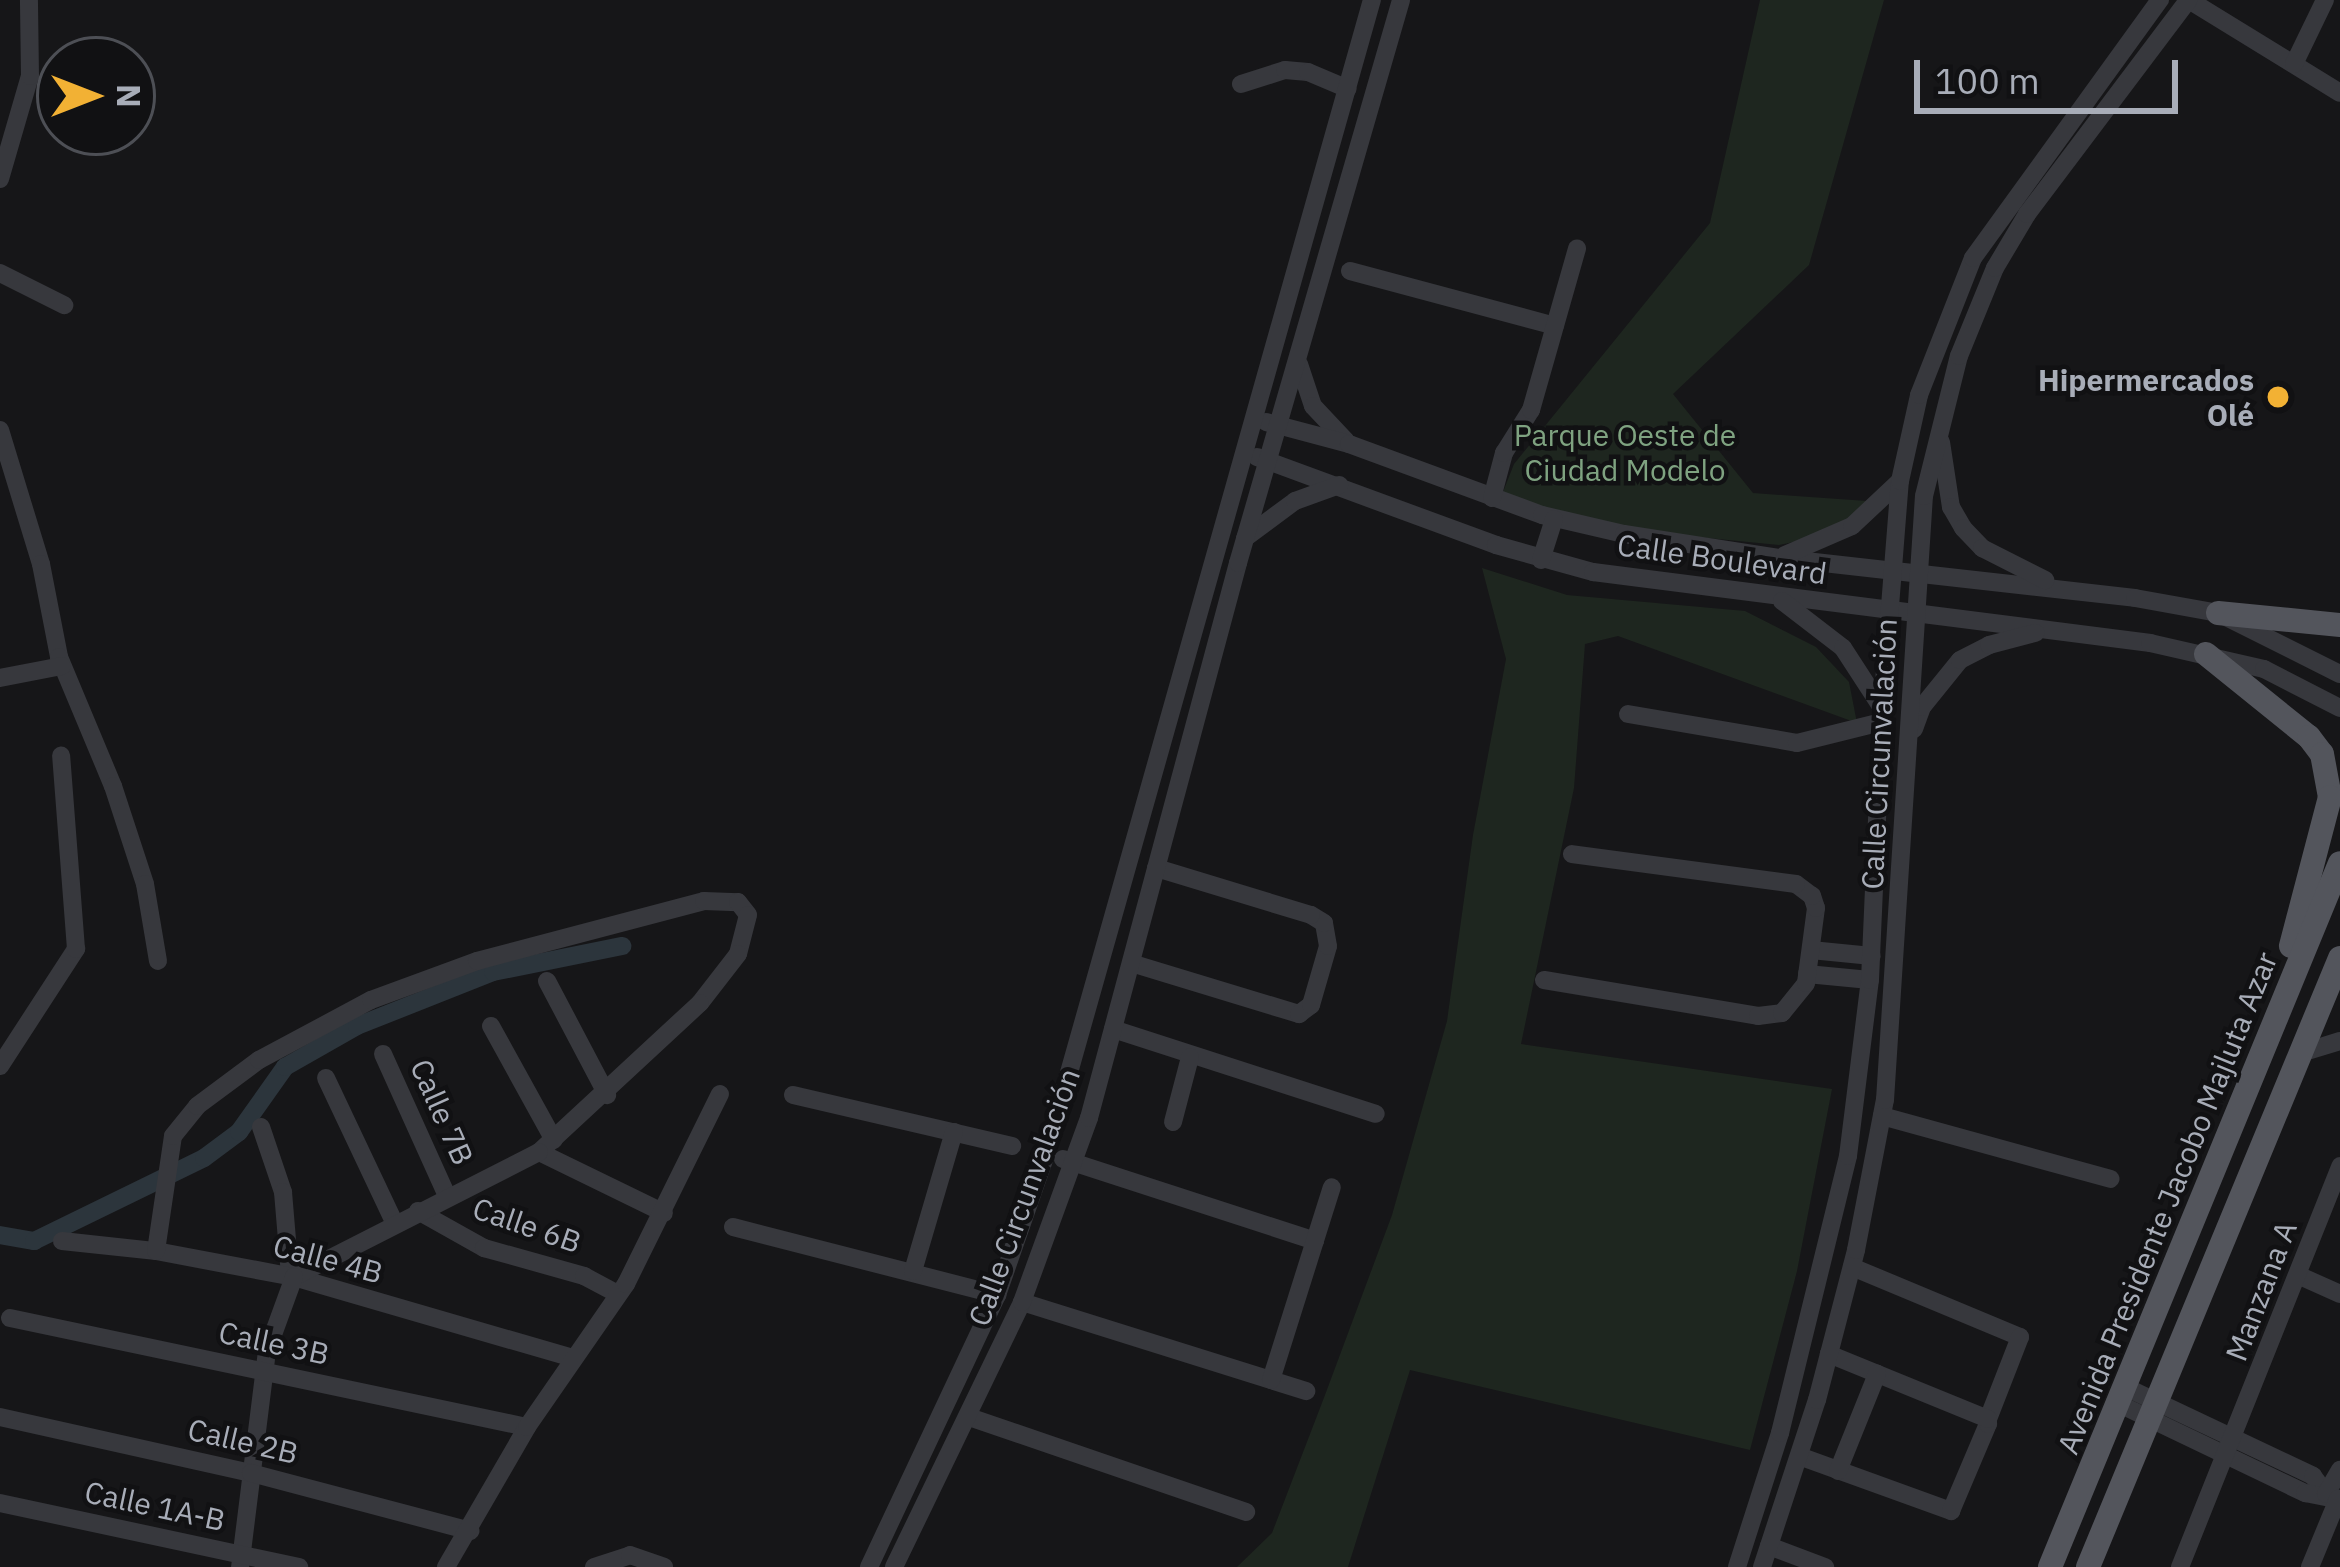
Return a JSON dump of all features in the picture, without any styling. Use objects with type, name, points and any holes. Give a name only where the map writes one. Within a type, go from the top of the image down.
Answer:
[{"type":"main road","points":[[2218,613],[2340,625]]},
{"type":"main road","points":[[2206,654],[2309,737],[2326,767],[2330,797],[2279,1004]]},
{"type":"main road","name":"Avenida Presidente Jacobo Majluta Azar","points":[[2050,1567],[2340,863]]},
{"type":"main road","points":[[2088,1567],[2340,958]]},
{"type":"street","points":[[0,178],[30,76],[29,0]]},
{"type":"street","name":"Calle Circunvalación","points":[[894,1567],[1022,1302],[1074,1163],[1269,461],[1268,422],[1372,0]]},
{"type":"street","name":"Calle Circunvalación","points":[[869,1567],[997,1294],[1046,1154],[1247,453],[1298,363],[1401,0]]},
{"type":"street","name":"Calle Circunvalación","points":[[1737,1567],[1780,1432],[1849,1156],[1872,956],[1882,715],[1900,481],[1918,395],[1973,258],[2160,0]]},
{"type":"street","points":[[2188,0],[2340,92]]},
{"type":"street","name":"Calle Circunvalación","points":[[1762,1567],[1829,1354],[1882,1116],[1901,923],[1924,496],[1939,429],[1974,312],[1995,268],[2027,214],[2188,0]]},
{"type":"street","points":[[2294,64],[2325,0]]},
{"type":"street","points":[[1241,84],[1285,70],[1308,72],[1348,89]]},
{"type":"street","points":[[1492,498],[1504,453],[1531,410],[1577,248]]},
{"type":"street","points":[[1350,271],[1555,326]]},
{"type":"street","points":[[0,272],[64,305]]},
{"type":"street","points":[[1298,363],[1313,406],[1349,444]]},
{"type":"street","name":"Calle Boulevard","points":[[1268,422],[1349,444],[1554,519],[1779,558],[2072,590],[2218,613],[2340,674]]},
{"type":"street","points":[[1939,429],[1951,507],[1964,528],[2002,561],[2072,590]]},
{"type":"street","points":[[0,430],[41,565],[42,590],[62,665],[106,768],[142,874],[158,961]]},
{"type":"street","name":"Calle Boulevard","points":[[1247,453],[1541,560],[1778,598],[2050,629],[2206,654],[2264,669],[2340,708]]},
{"type":"street","points":[[1779,558],[1852,526],[1900,481]]},
{"type":"street","points":[[1245,538],[1295,501],[1341,484]]},
{"type":"street","points":[[1541,560],[1554,519]]},
{"type":"street","points":[[1628,714],[1797,743],[1882,715],[1844,648],[1778,598]]},
{"type":"street","points":[[1910,739],[1922,707],[1960,660],[1989,644],[2050,629]]},
{"type":"street","points":[[0,678],[62,665]]},
{"type":"street","points":[[0,1066],[78,940],[61,756]]},
{"type":"street","points":[[1544,980],[1758,1016],[1782,1013],[1807,974],[1816,908],[1812,896],[1796,884],[1572,854]]},
{"type":"street","points":[[1131,963],[1299,1014],[1311,1005],[1328,946],[1324,923],[1312,915],[1156,868]]},
{"type":"street","points":[[156,1251],[173,1136],[197,1106],[259,1060],[371,1000],[550,940],[704,901],[738,902],[748,915],[738,954],[700,1003],[607,1095],[547,1146],[292,1277]]},
{"type":"street","points":[[1874,922],[1901,923]]},
{"type":"street","points":[[1810,950],[1872,956]]},
{"type":"street","points":[[1807,974],[1870,980]]},
{"type":"street","points":[[548,981],[607,1095]]},
{"type":"street","points":[[491,1026],[547,1146],[664,1213]]},
{"type":"street","points":[[1113,1029],[1376,1114]]},
{"type":"street","points":[[2301,1052],[2340,1041]]},
{"type":"street","name":"Calle 7B","points":[[383,1054],[447,1196]]},
{"type":"street","points":[[1173,1122],[1190,1057]]},
{"type":"street","points":[[326,1078],[394,1222]]},
{"type":"street","points":[[446,1567],[526,1427],[618,1294],[664,1213],[720,1094]]},
{"type":"street","points":[[793,1094],[1012,1146]]},
{"type":"street","points":[[1882,1116],[2110,1179]]},
{"type":"street","points":[[242,1561],[264,1372],[292,1277],[284,1192],[261,1127]]},
{"type":"street","points":[[913,1271],[954,1132]]},
{"type":"street","points":[[1046,1154],[1315,1241]]},
{"type":"street","name":"Manzana A","points":[[2180,1567],[2236,1437],[2340,1166]]},
{"type":"street","points":[[1271,1380],[1332,1187]]},
{"type":"street","name":"Calle 6B","points":[[418,1211],[484,1248],[584,1276],[618,1294]]},
{"type":"street","points":[[733,1227],[997,1294]]},
{"type":"street","name":"Calle 4B","points":[[62,1240],[156,1251],[292,1277],[573,1358]]},
{"type":"street","points":[[1799,1456],[1952,1511],[1962,1497],[2020,1337],[1852,1267]]},
{"type":"street","points":[[2300,1276],[2340,1294]]},
{"type":"street","points":[[1022,1302],[1306,1391]]},
{"type":"street","name":"Calle 3B","points":[[10,1318],[526,1427]]},
{"type":"street","points":[[1829,1354],[1988,1419]]},
{"type":"street","points":[[1838,1471],[1877,1374]]},
{"type":"street","points":[[2119,1394],[2228,1456],[2305,1493],[2335,1498]]},
{"type":"street","points":[[2153,1411],[2236,1437],[2313,1476],[2335,1498]]},
{"type":"street","name":"Calle 2B","points":[[0,1417],[251,1473],[470,1531]]},
{"type":"street","points":[[969,1417],[1246,1512]]},
{"type":"street","points":[[2310,1567],[2340,1470]]},
{"type":"street","name":"Calle 1A-B","points":[[0,1503],[242,1561],[298,1567]]},
{"type":"street","points":[[1769,1546],[1812,1565]]},
{"type":"street","points":[[594,1567],[631,1556],[664,1567]]},
{"type":"green space","name":"Parque Oeste de Ciudad Modelo","points":[[1760,0],[1884,0],[1809,265],[1673,394],[1753,493],[1867,501],[1842,532],[1779,545],[1626,530],[1499,502],[1514,464],[1710,223]]},
{"type":"green space","points":[[1482,568],[1567,595],[1745,611],[1816,647],[1849,682],[1857,723],[1618,636],[1585,644],[1574,788],[1521,1044],[1832,1089],[1797,1271],[1750,1450],[1410,1370],[1348,1567],[1237,1567],[1272,1533],[1392,1215],[1447,1021],[1473,835],[1506,659]]},
{"type":"waterway","points":[[0,1235],[34,1241],[204,1158],[239,1132],[285,1067],[357,1026],[493,972],[622,946]]},
{"type":"place","name":"Hipermercados Olé","points":[[2278,397]]}]
